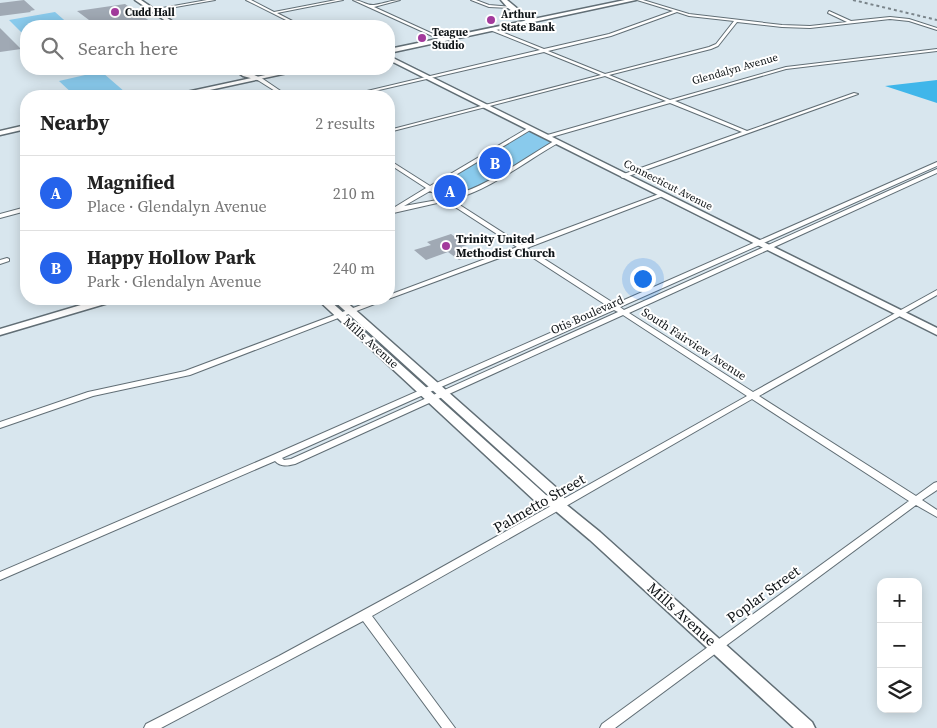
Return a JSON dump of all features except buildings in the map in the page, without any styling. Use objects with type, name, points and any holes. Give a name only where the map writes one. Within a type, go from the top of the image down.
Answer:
[{"type":"main road","points":[[395,50],[633,0]]},
{"type":"main road","points":[[201,90],[273,75]]},
{"type":"main road","points":[[0,133],[20,128]]},
{"type":"street","points":[[138,0],[167,20]]},
{"type":"street","points":[[153,10],[213,0]]},
{"type":"street","points":[[248,0],[288,20]]},
{"type":"street","points":[[273,12],[341,0]]},
{"type":"street","points":[[355,0],[442,39]]},
{"type":"street","points":[[372,8],[398,0]]},
{"type":"street","points":[[473,0],[488,6],[510,7]]},
{"type":"street","points":[[504,0],[510,7],[529,21]]},
{"type":"street","points":[[639,0],[675,12],[796,27],[900,19],[937,29]]},
{"type":"street","points":[[375,90],[622,32],[675,12]]},
{"type":"street","points":[[829,12],[851,22]]},
{"type":"street","points":[[395,129],[712,47],[736,21]]},
{"type":"street","points":[[491,29],[746,132]]},
{"type":"street","name":"Glendalyn Avenue","points":[[546,137],[786,68],[937,50]]},
{"type":"street","name":"Connecticut Avenue","points":[[395,61],[937,332]]},
{"type":"street","points":[[245,75],[258,78],[277,90]]},
{"type":"street","points":[[623,176],[856,94]]},
{"type":"street","points":[[395,209],[530,129]]},
{"type":"street","points":[[395,211],[448,200],[477,189],[556,142]]},
{"type":"street","name":"Otis Boulevard","points":[[276,457],[282,463],[292,462],[614,307],[937,164]]},
{"type":"street","name":"South Fairview Avenue","points":[[395,166],[937,514]]},
{"type":"street","name":"Otis Boulevard","points":[[0,576],[276,457],[623,312],[937,171]]},
{"type":"street","points":[[395,295],[661,194]]},
{"type":"street","points":[[0,216],[20,211]]},
{"type":"street","points":[[0,262],[7,260]]},
{"type":"street","name":"Palmetto Street","points":[[150,728],[283,660],[365,615],[937,292]]},
{"type":"street","points":[[0,332],[91,305]]},
{"type":"street","name":"Mills Avenue","points":[[332,305],[345,313],[440,390],[554,493],[558,499],[558,505]]},
{"type":"street","name":"Mills Avenue","points":[[340,305],[345,313],[428,395],[541,499],[558,505],[806,728]]},
{"type":"street","points":[[0,425],[92,394],[187,373],[367,305]]},
{"type":"street","name":"Poplar Street","points":[[606,728],[937,485]]},
{"type":"street","points":[[365,615],[449,728]]},
{"type":"shaded area","points":[[55,12],[64,20],[20,20],[20,31],[9,20]]},
{"type":"shaded area","points":[[85,75],[105,75],[123,90],[69,90],[59,81]]},
{"type":"shaded area","points":[[937,80],[937,103],[885,86]]},
{"type":"shaded area","points":[[530,129],[556,142],[477,189],[447,200],[429,188]]},
{"type":"railway","points":[[853,0],[937,20]]},
{"type":"place","name":"Cudd Hall","points":[[115,12]]},
{"type":"place","name":"Arthur State Bank","points":[[491,20]]},
{"type":"place","name":"Teague Studio","points":[[422,38]]},
{"type":"place","name":"Happy Hollow Park","points":[[495,163]]},
{"type":"place","name":"Magnified","points":[[450,191]]},
{"type":"place","name":"Trinity United Methodist Church","points":[[446,246]]}]
